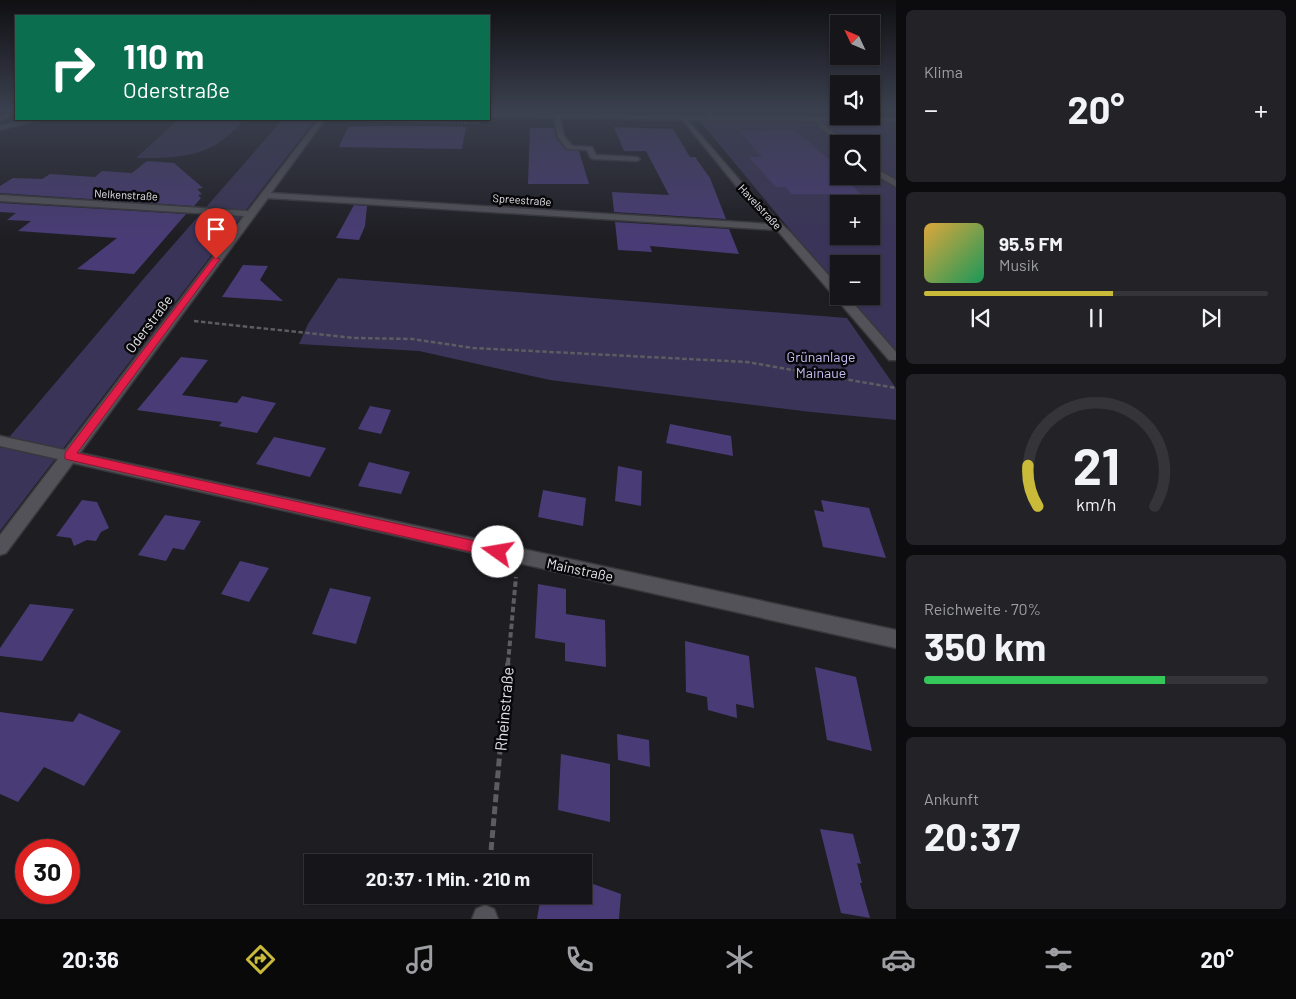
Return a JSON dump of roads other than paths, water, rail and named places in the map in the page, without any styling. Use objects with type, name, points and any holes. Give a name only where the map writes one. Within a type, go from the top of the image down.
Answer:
[{"type":"street","name":"Oderstraße","points":[[0,548],[296,153]]},
{"type":"street","name":"Havelstraße","points":[[714,153],[778,228],[788,235],[830,283]]},
{"type":"street","points":[[880,174],[896,184]]},
{"type":"street","name":"Spreestraße","points":[[265,195],[778,228]]},
{"type":"street","name":"Nelkenstraße","points":[[0,198],[250,214]]},
{"type":"street","name":"Havelstraße","points":[[849,305],[893,357]]},
{"type":"street","name":"Mainstraße","points":[[0,441],[896,639]]},
{"type":"lane","points":[[591,153],[593,158],[638,159]]},
{"type":"park label","name":"Grünanlage Mainaue","points":[[821,366]]}]
